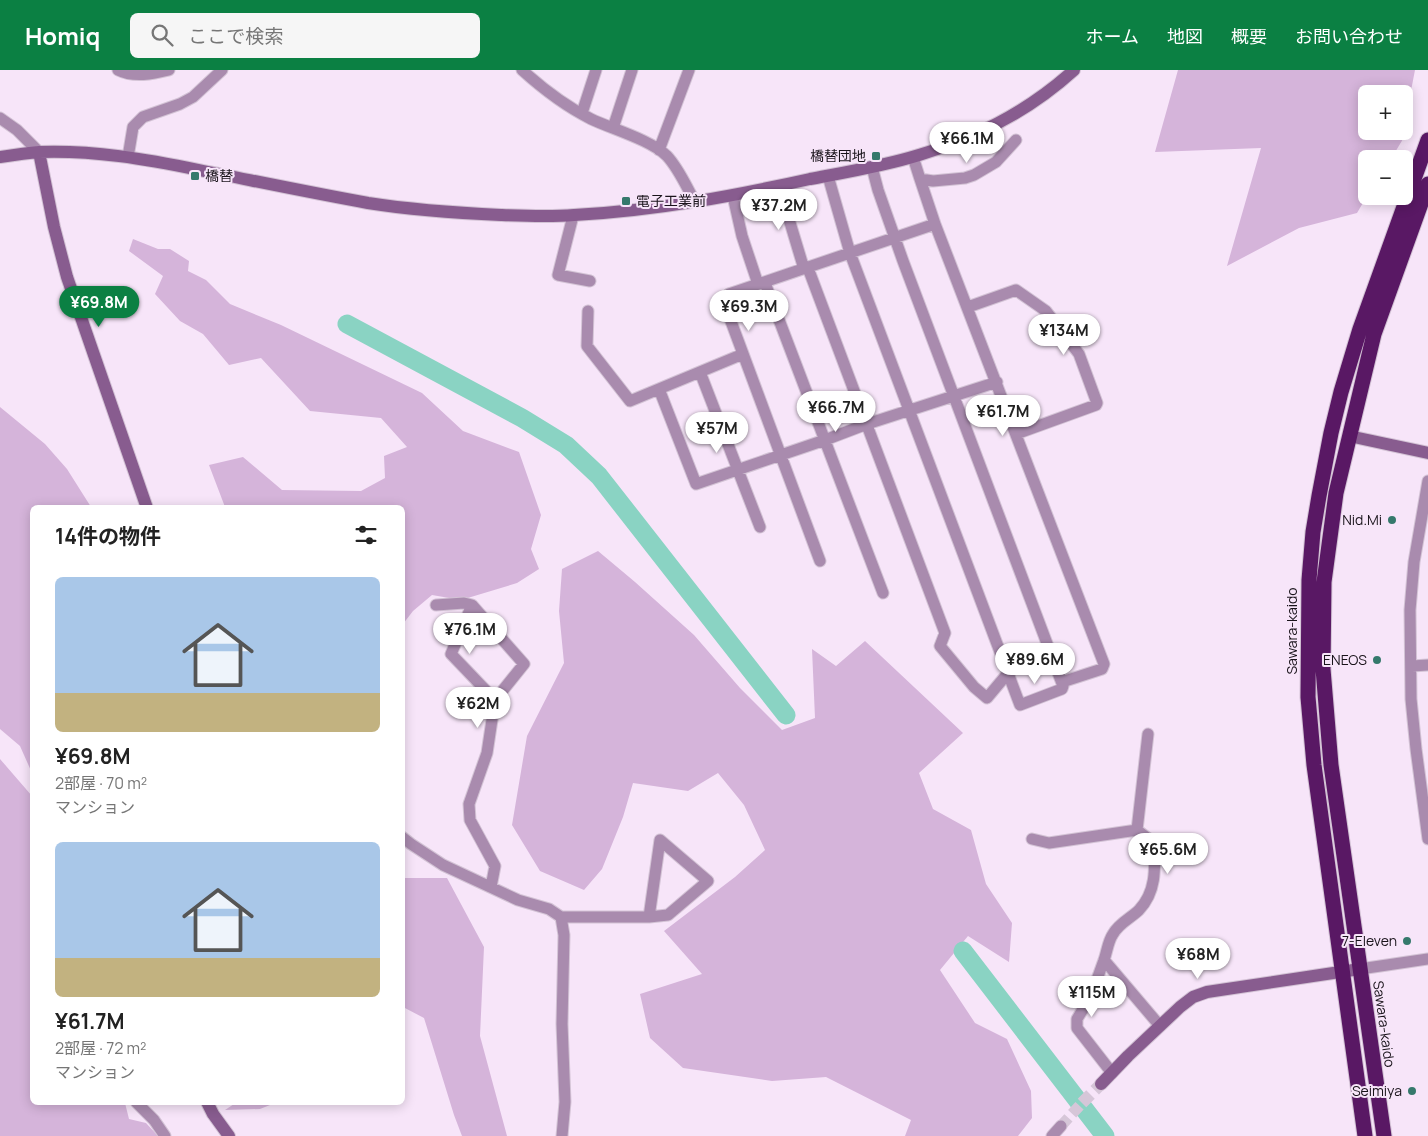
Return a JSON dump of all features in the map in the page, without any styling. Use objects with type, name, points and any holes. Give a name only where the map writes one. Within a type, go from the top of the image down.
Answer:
[{"type":"highway","name":"Sawara-kaido","points":[[1384,1136],[1331,765],[1324,669],[1324,582],[1336,493],[1349,436],[1367,332],[1428,140]]},
{"type":"highway","name":"Sawara-kaido","points":[[1365,1136],[1314,765],[1308,697],[1309,580],[1313,532],[1331,433],[1341,392],[1428,184]]},
{"type":"street","points":[[118,70],[132,75],[153,74],[169,70]]},
{"type":"street","points":[[128,157],[133,128],[143,117],[180,104],[193,97],[222,70]]},
{"type":"street","points":[[522,70],[563,104],[654,146],[676,167],[695,202]]},
{"type":"street","points":[[582,114],[596,70]]},
{"type":"street","points":[[612,128],[632,70]]},
{"type":"street","points":[[659,150],[689,70]]},
{"type":"street","points":[[0,157],[39,152],[85,152],[147,160],[368,202],[442,212],[573,216],[733,196],[912,157],[952,144],[985,130],[1013,115],[1043,96],[1074,70]]},
{"type":"street","points":[[0,118],[17,130],[39,152],[54,227],[67,276],[146,505]]},
{"type":"street","points":[[920,179],[933,181],[974,176],[996,162],[1016,140]]},
{"type":"street","points":[[912,157],[1104,664],[1102,669],[1062,682]]},
{"type":"street","points":[[828,176],[850,253],[1020,704],[1062,689],[1062,682],[895,238],[872,167]]},
{"type":"street","points":[[779,186],[806,268],[945,633],[940,646],[974,687],[987,698],[1008,673]]},
{"type":"street","points":[[733,196],[742,236],[825,440],[883,593]]},
{"type":"street","points":[[573,216],[558,275],[590,282]]},
{"type":"street","points":[[820,561],[726,308],[729,294],[936,224]]},
{"type":"street","points":[[968,307],[1016,290],[1046,311],[1079,354],[1098,403],[1016,434]]},
{"type":"street","points":[[588,311],[587,346],[630,401],[743,354]]},
{"type":"street","points":[[700,372],[760,527]]},
{"type":"street","points":[[659,389],[696,484],[867,424],[996,382]]},
{"type":"street","points":[[1349,436],[1428,453]]},
{"type":"street","points":[[1428,481],[1414,562],[1410,610],[1412,708],[1428,839]]},
{"type":"street","points":[[436,605],[472,605],[524,664],[495,700],[487,753],[469,804],[470,820],[495,866],[491,887]]},
{"type":"street","points":[[472,605],[451,654],[495,700]]},
{"type":"street","points":[[1412,666],[1428,665]]},
{"type":"street","points":[[1137,830],[1148,734]]},
{"type":"street","points":[[1032,839],[1050,843],[1137,830],[1154,843],[1155,877],[1149,894],[1139,910],[1124,921],[1112,934],[1091,996],[1077,1019],[1077,1028],[1112,1073]]},
{"type":"street","points":[[405,839],[443,866],[518,900],[549,909],[561,916],[649,917],[668,915],[708,881],[660,840],[649,917]]},
{"type":"street","points":[[561,916],[564,935],[562,1024],[565,1102],[562,1136]]},
{"type":"street","points":[[1101,1084],[1180,1007],[1193,998],[1207,992],[1428,959]]},
{"type":"street","points":[[1104,960],[1160,1026]]},
{"type":"street","points":[[139,1105],[154,1120],[165,1136]]},
{"type":"street","points":[[208,1105],[229,1136]]},
{"type":"street","points":[[1052,1136],[1061,1126]]},
{"type":"shaded area","points":[[1178,70],[1415,70],[1412,85],[1358,85],[1358,140],[1402,140],[1396,150],[1358,150],[1358,205],[1362,205],[1357,213],[1299,228],[1227,266],[1261,148],[1155,152]]},
{"type":"shaded area","points":[[133,239],[158,249],[170,249],[189,261],[188,271],[206,280],[230,304],[281,325],[422,393],[463,431],[519,452],[541,515],[531,549],[539,569],[517,583],[461,600],[432,595],[413,611],[405,621],[405,505],[224,505],[209,465],[243,457],[282,490],[361,491],[385,478],[384,456],[407,447],[381,418],[310,411],[261,358],[229,365],[203,334],[180,321],[155,294],[163,276],[129,251]]},
{"type":"shaded area","points":[[0,407],[45,444],[67,469],[90,505],[30,505],[30,768],[20,746],[0,729]]},
{"type":"shaded area","points":[[598,551],[694,635],[740,688],[782,730],[815,718],[812,649],[836,666],[865,641],[963,733],[919,773],[933,809],[971,830],[986,884],[1012,923],[1009,962],[968,936],[940,970],[975,1023],[1007,1039],[1031,1091],[1032,1118],[1018,1136],[905,1136],[911,1120],[826,1077],[772,1081],[683,1068],[650,1038],[640,994],[702,974],[664,931],[735,877],[765,850],[744,805],[718,773],[688,791],[633,783],[623,817],[602,869],[584,890],[540,871],[512,825],[527,736],[564,663],[559,611],[562,569]]},
{"type":"shaded area","points":[[0,759],[30,794],[30,1105],[126,1105],[129,1119],[146,1123],[158,1136],[0,1136]]},
{"type":"shaded area","points":[[405,878],[447,878],[484,947],[480,1036],[507,1136],[462,1136],[424,1018],[405,1008]]},
{"type":"shaded area","points":[[232,1105],[270,1105],[260,1109],[225,1110]]},
{"type":"waterway","points":[[347,324],[522,418],[566,445],[599,476],[786,715]]},
{"type":"waterway","points":[[963,951],[1105,1136]]},
{"type":"tunnel","points":[[1082,1103],[1101,1084]]},
{"type":"tunnel","points":[[1061,1126],[1082,1103]]},
{"type":"place","name":"橋替団地","points":[[876,156]]},
{"type":"place","name":"橋替","points":[[195,176]]},
{"type":"place","name":"電子工業前","points":[[626,201]]},
{"type":"place","name":"Nid.Mi","points":[[1392,520]]},
{"type":"place","name":"ENEOS","points":[[1377,660]]},
{"type":"place","name":"7-Eleven","points":[[1407,941]]},
{"type":"place","name":"Seimiya","points":[[1412,1091]]}]
